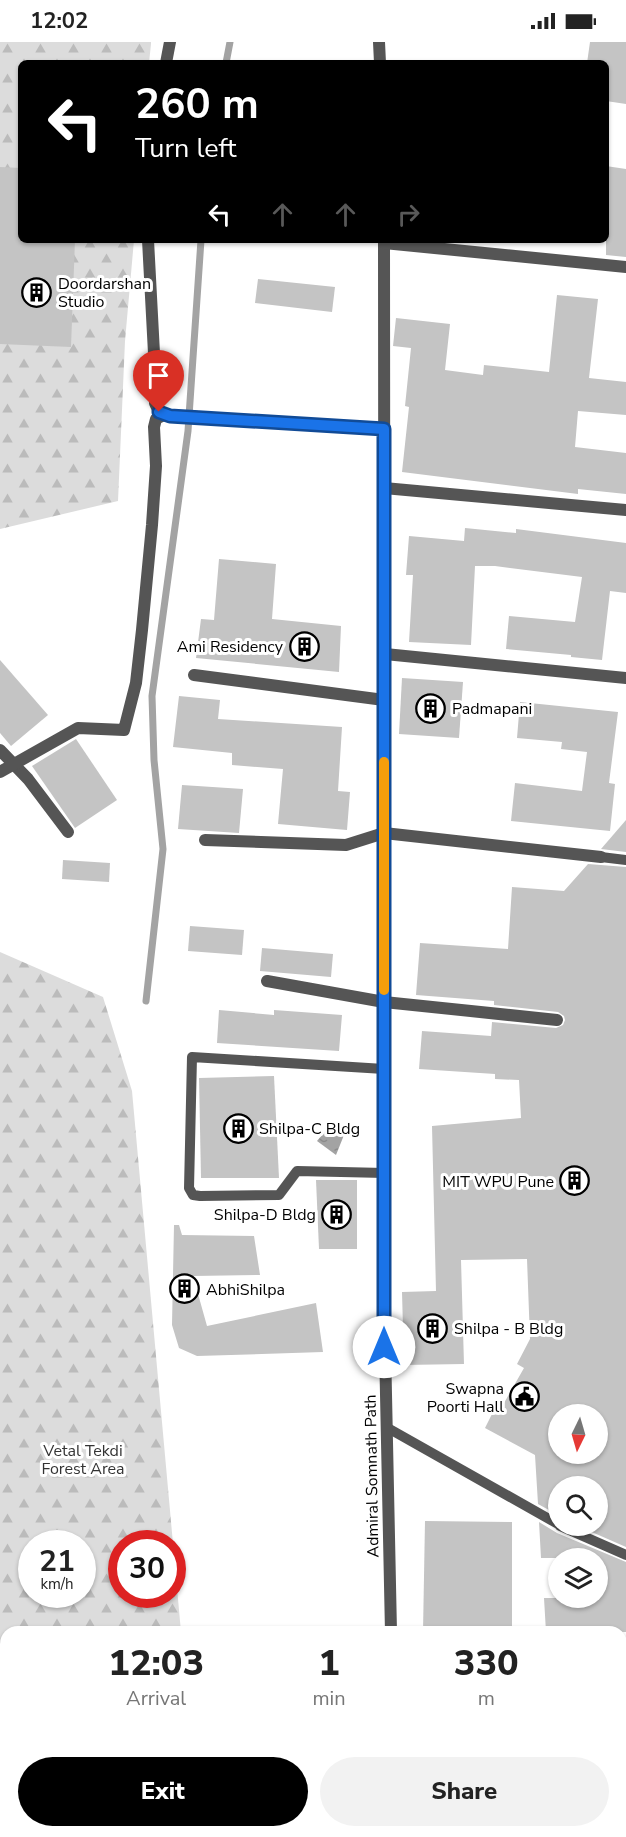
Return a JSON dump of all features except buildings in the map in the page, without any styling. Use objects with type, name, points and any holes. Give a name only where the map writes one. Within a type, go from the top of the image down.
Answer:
[{"type":"street","points":[[167,60],[170,42]]},
{"type":"street","points":[[379,42],[380,60]]},
{"type":"street","points":[[148,243],[155,403],[159,412],[167,416]]},
{"type":"street","name":"Admiral Somnath Path","points":[[384,243],[384,1069],[386,1427],[391,1626]]},
{"type":"street","points":[[403,243],[626,267]]},
{"type":"street","points":[[0,772],[78,728],[123,730],[136,683],[142,630],[156,466],[154,427],[156,419],[167,416],[384,429]]},
{"type":"street","points":[[384,488],[626,510]]},
{"type":"street","points":[[385,654],[626,678]]},
{"type":"street","points":[[194,675],[384,700]]},
{"type":"street","points":[[0,750],[28,779],[68,832]]},
{"type":"street","points":[[205,840],[346,845],[384,833],[601,857]]},
{"type":"street","points":[[267,981],[384,1002],[557,1020]]},
{"type":"lane","points":[[601,857],[626,860]]},
{"type":"lane","points":[[384,1069],[192,1057],[189,1188],[193,1195],[200,1196],[279,1195],[297,1170],[385,1173]]},
{"type":"lane","points":[[386,1427],[548,1519]]},
{"type":"lane","points":[[584,1536],[626,1555]]},
{"type":"green space","points":[[0,42],[151,42],[149,60],[18,60],[18,243],[134,243],[125,341],[118,501],[0,529]]},
{"type":"green space","name":"Vetal Tekdi Forest Area","points":[[0,952],[103,997],[132,1091],[172,1530],[108,1530],[108,1608],[179,1608],[180,1626],[0,1626]]},
{"type":"water","points":[[333,1122],[346,1130],[336,1155],[317,1141]]},
{"type":"waterway","points":[[227,60],[230,42]]},
{"type":"waterway","points":[[146,1001],[163,849],[154,760],[152,696],[188,431],[201,243]]},
{"type":"slow traffic","points":[[384,762],[384,990]]},
{"type":"place","name":"Doordarshan Studio","points":[[37,292]]},
{"type":"place","name":"Ami Residency","points":[[304,646]]},
{"type":"place","name":"Padmapani","points":[[431,708]]},
{"type":"place","name":"Shilpa-C Bldg","points":[[238,1128]]},
{"type":"place","name":"MIT WPU Pune","points":[[575,1181]]},
{"type":"place","name":"Shilpa-D Bldg","points":[[337,1214]]},
{"type":"place","name":"AbhiShilpa","points":[[185,1289]]},
{"type":"place","name":"Shilpa - B Bldg","points":[[433,1328]]},
{"type":"place","name":"Swapna Poorti Hall","points":[[525,1397]]},
{"type":"route","points":[[159,412],[170,416],[384,429],[384,1347]]}]
